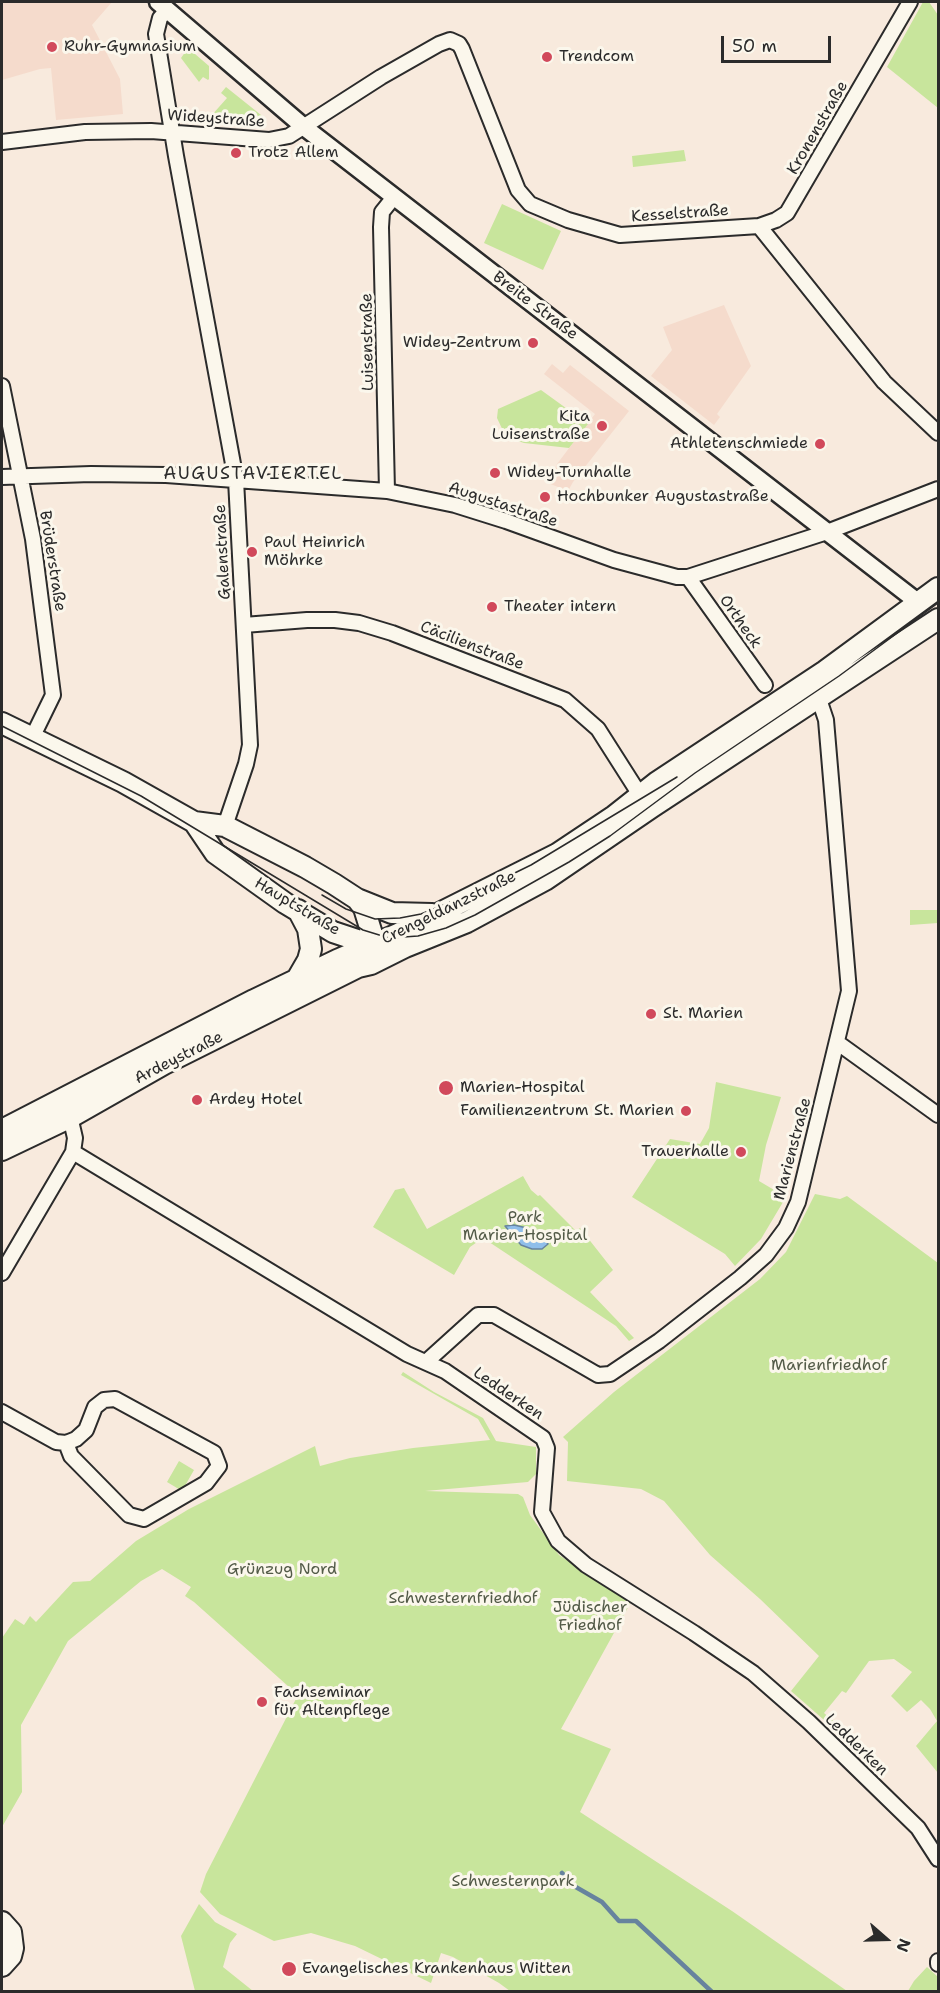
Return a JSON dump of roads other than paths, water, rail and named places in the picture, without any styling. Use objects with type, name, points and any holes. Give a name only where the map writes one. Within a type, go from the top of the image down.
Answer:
[{"type":"main road","name":"Crengeldanzstraße","points":[[646,801],[939,588]]},
{"type":"main road","points":[[919,603],[939,606]]},
{"type":"main road","name":"Crengeldanzstraße","points":[[373,944],[405,947],[445,917],[557,854],[614,816],[646,801],[819,699],[939,619]]},
{"type":"main road","name":"Hauptstraße","points":[[2,723],[123,782],[194,822],[225,826],[306,867],[357,899],[376,908],[400,914],[445,917]]},
{"type":"main road","name":"Hauptstraße","points":[[194,822],[215,853],[298,910],[333,932],[373,944]]},
{"type":"main road","points":[[357,899],[368,917],[373,944],[358,967]]},
{"type":"main road","points":[[297,979],[311,950],[308,929],[298,910]]},
{"type":"main road","name":"Crengeldanzstraße","points":[[373,944],[445,917]]},
{"type":"main road","points":[[2,1130],[297,979],[373,944]]},
{"type":"main road","name":"Ardeystraße","points":[[2,1150],[48,1129],[141,1077],[358,967],[371,964],[405,947]]},
{"type":"main road","points":[[2,1922],[11,1932],[14,1948],[11,1956],[2,1966]]},
{"type":"street","name":"Kronenstraße","points":[[759,225],[776,220],[787,213],[909,2]]},
{"type":"street","name":"Breite Straße","points":[[162,6],[304,127],[919,603]]},
{"type":"street","name":"Galenstraße","points":[[162,6],[156,34],[176,156],[236,480],[250,745],[225,826]]},
{"type":"street","name":"Kesselstraße","points":[[439,44],[450,40],[459,44],[518,190],[530,204],[568,220],[620,235],[759,225]]},
{"type":"street","name":"Wideystraße","points":[[2,142],[85,132],[152,131],[269,140],[289,136],[332,107],[439,44]]},
{"type":"street","name":"Luisenstraße","points":[[387,491],[381,227],[382,212],[394,197]]},
{"type":"street","points":[[759,225],[884,382],[939,433]]},
{"type":"street","name":"Brüderstraße","points":[[2,386],[33,539],[53,695],[32,738]]},
{"type":"street","name":"Augustastraße","points":[[2,477],[91,474],[166,475],[387,491],[455,504],[506,520],[614,560],[688,578],[827,532],[939,489]]},
{"type":"street","name":"Ortheck","points":[[688,578],[765,685]]},
{"type":"street","name":"Cäcilienstraße","points":[[244,625],[307,620],[359,623],[392,633],[566,700],[598,729],[646,801]]},
{"type":"street","name":"Marienstraße","points":[[426,1362],[478,1315],[494,1315],[590,1371],[605,1376],[659,1341],[738,1280],[766,1255],[786,1228],[798,1202],[849,991],[826,720],[819,699],[825,671]]},
{"type":"street","points":[[838,1043],[939,1115]]},
{"type":"street","points":[[2,1273],[73,1152],[75,1138],[69,1118],[43,1109]]},
{"type":"street","points":[[43,1109],[48,1129]]},
{"type":"street","name":"Ledderken","points":[[73,1152],[407,1354],[445,1371],[543,1438],[547,1448],[542,1512],[558,1541],[586,1565],[694,1633],[756,1676],[808,1722],[918,1828],[939,1860]]},
{"type":"street","points":[[2,1412],[56,1442],[66,1443],[76,1439],[86,1430],[95,1407],[104,1400],[115,1399],[214,1454],[219,1466],[206,1484],[144,1519],[129,1515],[71,1456],[66,1443]]},
{"type":"water","points":[[514,1225],[527,1228],[545,1239],[548,1244],[542,1249],[532,1249],[521,1245],[505,1226]]},
{"type":"waterway","points":[[562,1873],[574,1886],[602,1902],[619,1921],[636,1921],[712,1992]]},
{"type":"tram line","points":[[2,726],[141,796],[363,930],[389,938],[418,936],[446,928],[475,915],[610,836],[695,773],[839,676],[938,603]]},
{"type":"tram line","points":[[322,895],[346,909],[375,919],[421,914],[478,891],[531,865],[677,777]]},
{"type":"place","name":"Ruhr-Gymnasium","points":[[52,47]]},
{"type":"place","name":"Trendcom","points":[[547,57]]},
{"type":"place","name":"Trotz Allem","points":[[236,153]]},
{"type":"place","name":"Widey-Zentrum","points":[[533,343]]},
{"type":"place","name":"Kita Luisenstraße","points":[[602,426]]},
{"type":"place","name":"Athletenschmiede","points":[[820,444]]},
{"type":"place","name":"Widey-Turnhalle","points":[[495,473]]},
{"type":"place","name":"Hochbunker Augustastraße","points":[[545,497]]},
{"type":"place","name":"Paul Heinrich Möhrke","points":[[252,552]]},
{"type":"place","name":"Theater intern","points":[[492,607]]},
{"type":"place","name":"St. Marien","points":[[651,1014]]},
{"type":"place","name":"Marien-Hospital","points":[[446,1088]]},
{"type":"place","name":"Ardey Hotel","points":[[197,1100]]},
{"type":"place","name":"Familienzentrum St. Marien","points":[[686,1111]]},
{"type":"place","name":"Trauerhalle","points":[[741,1152]]},
{"type":"place","name":"Fachseminar für Altenpflege","points":[[262,1702]]},
{"type":"place","name":"Evangelisches Krankenhaus Witten","points":[[289,1969]]},
{"type":"district","name":"AUGUSTAVIERTEL","points":[[253,474]]},
{"type":"park label","name":"Park Marien-Hospital","points":[[525,1227]]},
{"type":"park label","name":"Marienfriedhof","points":[[829,1366]]},
{"type":"park label","name":"Grünzug Nord","points":[[282,1570]]},
{"type":"park label","name":"Schwesternfriedhof","points":[[463,1599]]},
{"type":"park label","name":"Jüdischer Friedhof","points":[[590,1617]]},
{"type":"park label","name":"Schwesternpark","points":[[513,1882]]}]
